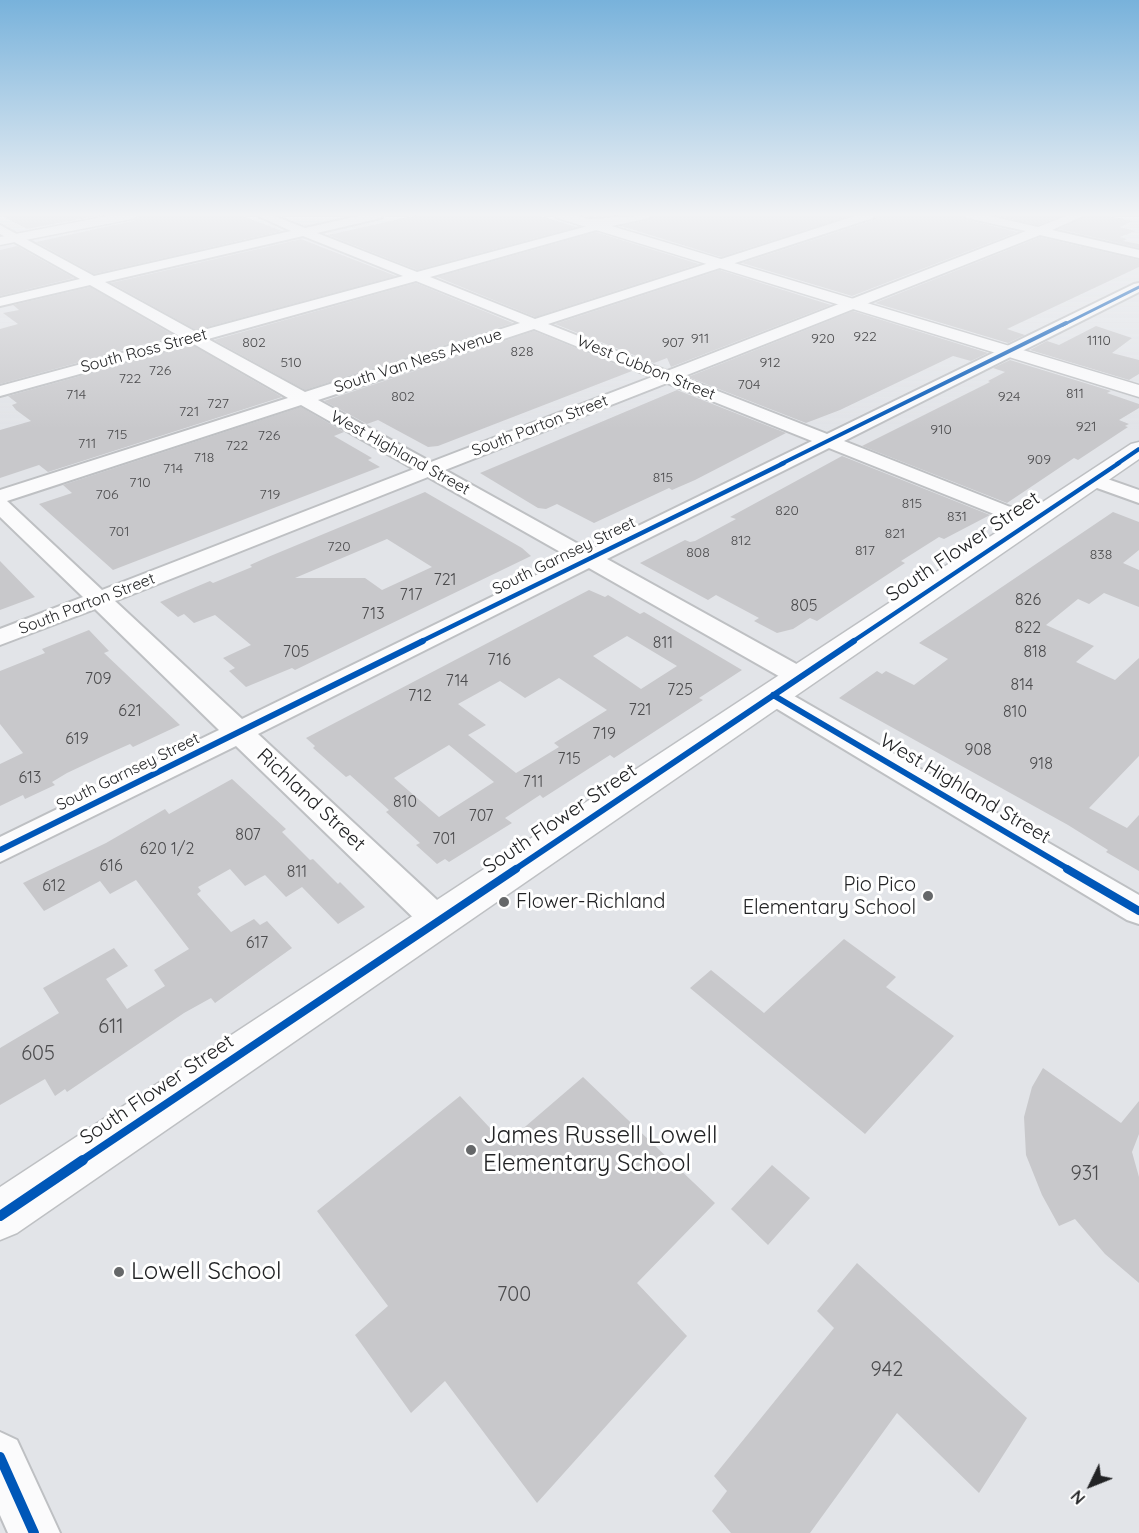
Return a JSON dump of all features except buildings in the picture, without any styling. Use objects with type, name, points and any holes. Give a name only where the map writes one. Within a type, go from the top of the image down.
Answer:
[{"type":"street","points":[[0,302],[65,287]]},
{"type":"street","name":"West Highland Street","points":[[104,287],[589,559],[1139,911]]},
{"type":"street","name":"South Ross Street","points":[[0,391],[382,287]]},
{"type":"street","name":"West Cubbon Street","points":[[441,287],[1031,522]]},
{"type":"street","name":"South Van Ness Avenue","points":[[0,497],[647,287]]},
{"type":"street","points":[[798,287],[1139,391]]},
{"type":"street","name":"South Parton Street","points":[[0,638],[895,287]]},
{"type":"street","name":"South Garnsey Street","points":[[0,850],[1139,287]]},
{"type":"street","name":"South Flower Street","points":[[0,1216],[1139,449]]},
{"type":"street","points":[[1093,480],[1139,497]]},
{"type":"street","name":"Richland Street","points":[[0,506],[438,921]]},
{"type":"street","points":[[0,1457],[34,1533]]},
{"type":"cycle path","points":[[0,850],[1139,287]]},
{"type":"cycle path","points":[[0,1216],[1139,449]]},
{"type":"cycle path","points":[[773,695],[1139,911]]},
{"type":"cycle path","points":[[0,1457],[34,1533]]},
{"type":"place","name":"Pio Pico Elementary School","points":[[928,896]]},
{"type":"place","name":"Flower-Richland","points":[[504,902]]},
{"type":"place","name":"James Russell Lowell Elementary School","points":[[471,1150]]},
{"type":"place","name":"Lowell School","points":[[119,1272]]}]
